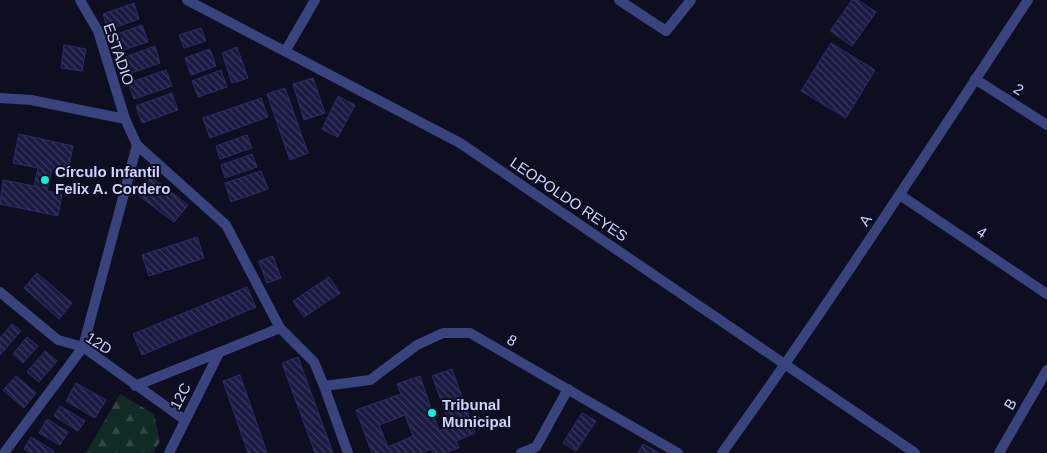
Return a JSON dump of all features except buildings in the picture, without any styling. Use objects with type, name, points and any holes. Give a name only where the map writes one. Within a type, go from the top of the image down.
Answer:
[{"type":"street","name":"ESTADIO","points":[[80,0],[98,32],[126,119],[137,145]]},
{"type":"street","name":"LEOPOLDO REYES","points":[[188,0],[460,142],[915,453]]},
{"type":"street","points":[[286,50],[315,0]]},
{"type":"street","points":[[618,0],[666,31],[691,0]]},
{"type":"street","name":"A","points":[[722,453],[786,365],[1028,0]]},
{"type":"street","name":"2","points":[[975,79],[1047,125]]},
{"type":"street","points":[[0,98],[31,100],[126,119]]},
{"type":"street","points":[[3,448],[83,347],[137,145],[226,225],[280,328],[314,362],[348,453]]},
{"type":"street","name":"4","points":[[900,195],[1047,294]]},
{"type":"street","name":"12D","points":[[0,292],[58,340],[83,347],[185,420]]},
{"type":"street","name":"12C","points":[[135,386],[280,328]]},
{"type":"street","name":"8","points":[[324,386],[370,380],[418,345],[443,333],[470,333],[678,453]]},
{"type":"street","name":"12C","points":[[169,453],[219,353]]},
{"type":"street","name":"B","points":[[999,453],[1047,370]]},
{"type":"street","points":[[521,453],[536,448],[568,389]]},
{"type":"green space","points":[[120,394],[154,414],[160,441],[153,453],[86,453]]},
{"type":"place","name":"Círculo Infantil Felix A. Cordero","points":[[45,180]]},
{"type":"place","name":"Tribunal Municipal","points":[[432,413]]}]
